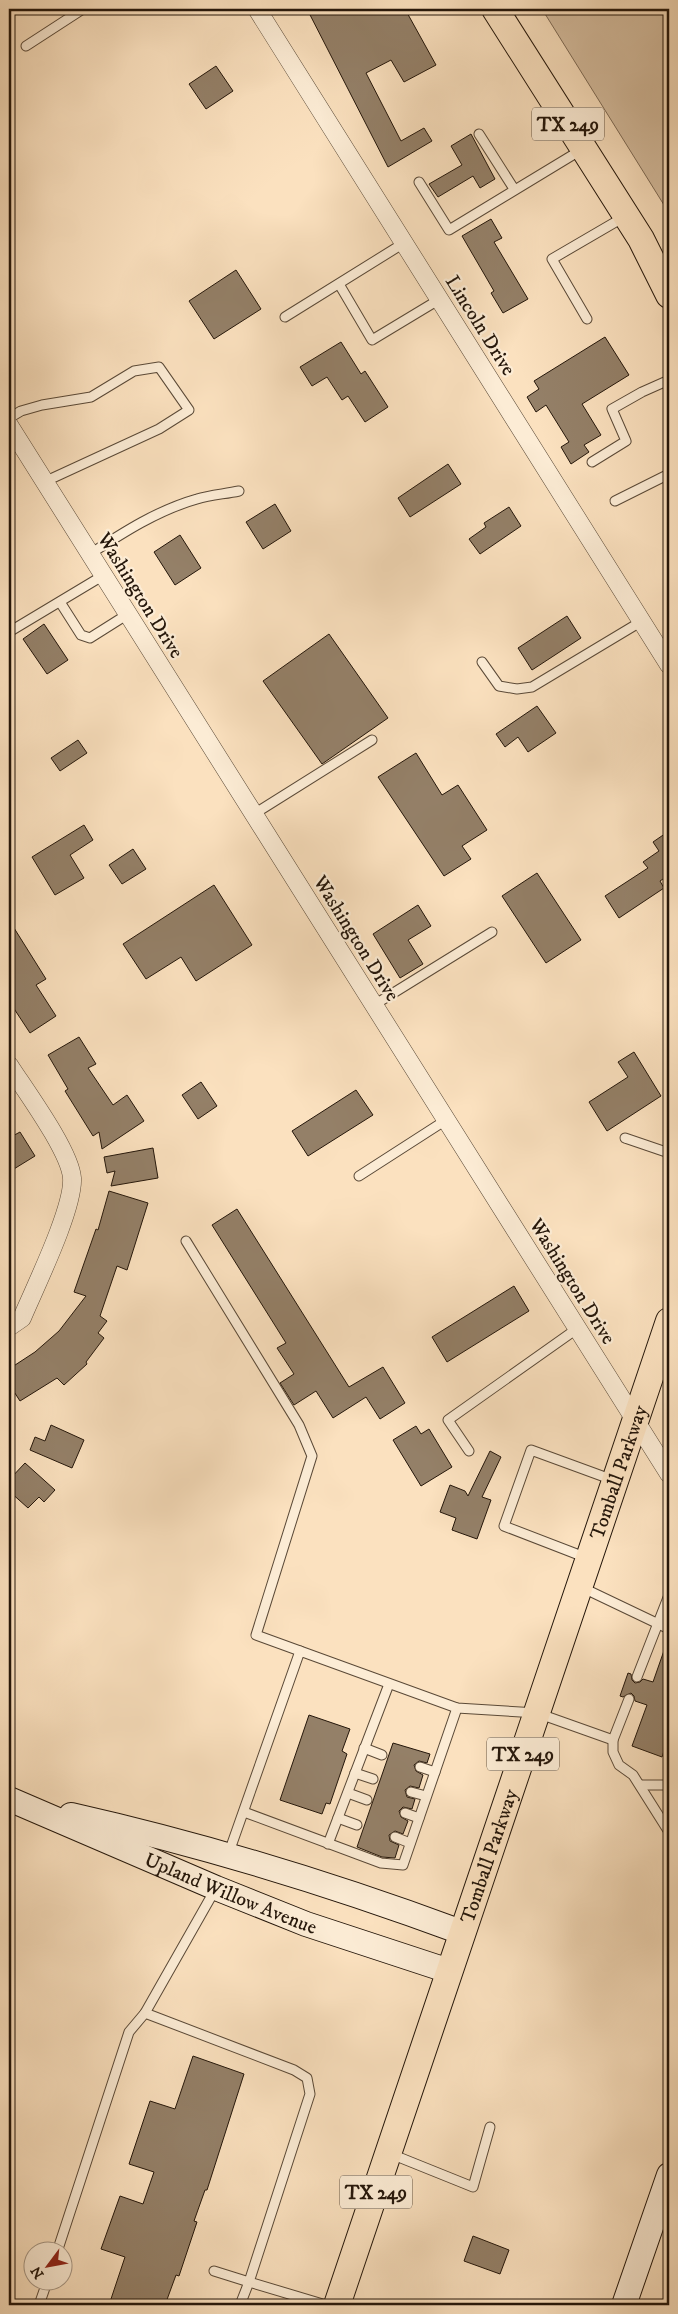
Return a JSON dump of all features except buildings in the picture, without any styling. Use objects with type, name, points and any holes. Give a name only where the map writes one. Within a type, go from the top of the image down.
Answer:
[{"type":"main road","name":"TX 249","points":[[495,9],[641,239],[669,295]]},
{"type":"main road","name":"Tomball Parkway","points":[[337,2305],[461,1932],[669,1321]]},
{"type":"street","name":"Lincoln Drive","points":[[257,9],[669,665]]},
{"type":"street","points":[[641,239],[669,270]]},
{"type":"street","name":"Washington Drive","points":[[9,425],[669,1474]]},
{"type":"street","points":[[9,1065],[14,1084],[67,1157],[72,1178],[69,1204],[22,1318],[9,1327]]},
{"type":"street","name":"Upland Willow Avenue","points":[[14,1801],[136,1830],[280,1869],[461,1932]]},
{"type":"street","name":"Upland Willow Avenue","points":[[14,1801],[216,1888],[306,1924],[449,1970]]},
{"type":"street","points":[[216,1888],[228,1855]]},
{"type":"street","points":[[624,2305],[669,2175]]},
{"type":"lane","points":[[26,46],[83,9]]},
{"type":"lane","points":[[479,134],[514,190]]},
{"type":"lane","points":[[419,182],[449,230],[583,148]]},
{"type":"lane","points":[[588,319],[552,259],[626,216]]},
{"type":"lane","points":[[285,317],[404,243]]},
{"type":"lane","points":[[338,284],[372,340],[440,299]]},
{"type":"lane","points":[[9,418],[21,411],[42,405],[91,397],[134,371],[159,367],[189,410],[159,429],[44,482]]},
{"type":"lane","points":[[592,462],[626,441],[612,409],[642,392],[669,380]]},
{"type":"lane","points":[[615,501],[669,474]]},
{"type":"lane","points":[[90,554],[131,527],[163,511],[198,498],[239,492]]},
{"type":"lane","points":[[9,632],[104,575]]},
{"type":"lane","points":[[60,602],[81,635],[90,638],[128,614]]},
{"type":"lane","points":[[482,662],[498,686],[517,689],[532,687],[642,621]]},
{"type":"lane","points":[[254,814],[372,740]]},
{"type":"lane","points":[[374,1005],[492,932]]},
{"type":"lane","points":[[359,1176],[446,1120]]},
{"type":"lane","points":[[625,1138],[669,1153]]},
{"type":"lane","points":[[186,1241],[299,1425],[312,1456],[256,1635],[457,1708],[537,1713],[613,1740]]},
{"type":"lane","points":[[469,1451],[448,1420],[578,1328]]},
{"type":"lane","points":[[589,1559],[504,1526],[531,1450],[616,1481]]},
{"type":"lane","points":[[580,1587],[669,1629]]},
{"type":"lane","points":[[638,1676],[669,1595]]},
{"type":"lane","points":[[228,1855],[300,1651]]},
{"type":"lane","points":[[328,1844],[389,1684]]},
{"type":"lane","points":[[629,1699],[613,1740],[613,1752],[619,1765],[633,1775],[669,1832]]},
{"type":"lane","points":[[244,1812],[381,1863],[403,1865],[457,1708]]},
{"type":"lane","points":[[364,1748],[382,1755]]},
{"type":"lane","points":[[420,1767],[435,1772]]},
{"type":"lane","points":[[355,1773],[373,1779]]},
{"type":"lane","points":[[640,1785],[669,1784]]},
{"type":"lane","points":[[411,1792],[426,1796]]},
{"type":"lane","points":[[348,1793],[367,1800]]},
{"type":"lane","points":[[404,1813],[419,1818]]},
{"type":"lane","points":[[338,1818],[358,1825]]},
{"type":"lane","points":[[395,1837],[410,1842]]},
{"type":"lane","points":[[60,2242],[129,2032],[145,2013],[216,1888]]},
{"type":"lane","points":[[145,2013],[294,2070],[307,2078],[310,2094],[240,2305]]},
{"type":"lane","points":[[389,2153],[472,2187],[490,2127]]},
{"type":"lane","points":[[214,2270],[326,2305]]},
{"type":"lane","points":[[41,2305],[44,2292]]},
{"type":"shaded area","points":[[542,9],[669,9],[669,213]]}]
